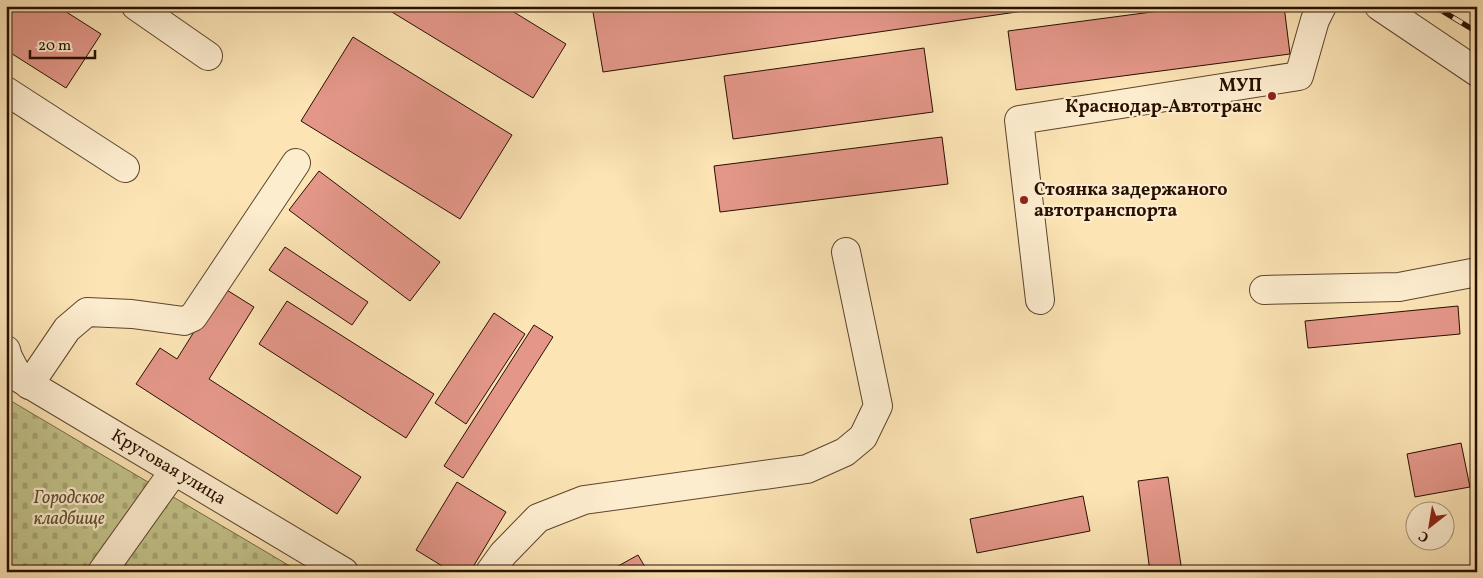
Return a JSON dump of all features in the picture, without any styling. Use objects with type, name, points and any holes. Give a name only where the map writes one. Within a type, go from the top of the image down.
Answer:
[{"type":"street","points":[[136,6],[208,56]]},
{"type":"street","points":[[1040,300],[1019,120],[1299,76],[1314,20],[1322,6]]},
{"type":"street","points":[[1379,6],[1477,72]]},
{"type":"street","points":[[6,91],[125,168]]},
{"type":"street","points":[[29,385],[67,329],[87,312],[132,314],[184,320],[193,317],[296,163]]},
{"type":"street","points":[[490,572],[503,554],[538,518],[584,500],[807,469],[845,452],[863,437],[878,406],[846,252]]},
{"type":"street","points":[[1264,290],[1399,287],[1477,272]]},
{"type":"street","name":"Круговая улица","points":[[6,350],[19,378],[29,385],[344,572]]},
{"type":"street","points":[[102,572],[174,471]]},
{"type":"green space","name":"Городское кладбище","points":[[6,398],[300,572],[6,572]]},
{"type":"building","points":[[6,6],[57,6],[101,34],[66,88],[6,50]]},
{"type":"building","points":[[382,6],[504,6],[566,44],[533,98]]},
{"type":"building","points":[[592,6],[1051,6],[1051,7],[603,72]]},
{"type":"building","points":[[1197,6],[1284,6],[1290,54],[1016,90],[1008,31]]},
{"type":"building","points":[[353,37],[512,135],[460,219],[301,121]]},
{"type":"building","points":[[924,48],[933,112],[733,139],[724,76]]},
{"type":"building","points":[[942,137],[948,184],[720,212],[714,166]]},
{"type":"building","points":[[319,171],[440,262],[410,301],[289,210]]},
{"type":"building","points":[[285,247],[368,302],[352,325],[269,270]]},
{"type":"building","points":[[222,287],[254,307],[209,379],[361,477],[337,514],[136,384],[160,348],[177,359]]},
{"type":"building","points":[[287,301],[434,394],[406,438],[259,344]]},
{"type":"building","points":[[1458,306],[1460,334],[1308,348],[1305,321]]},
{"type":"building","points":[[494,313],[525,334],[466,424],[435,403]]},
{"type":"building","points":[[534,325],[553,337],[463,478],[444,466]]},
{"type":"building","points":[[1461,443],[1470,487],[1415,497],[1407,454]]},
{"type":"building","points":[[1168,477],[1182,572],[1150,572],[1138,481]]},
{"type":"building","points":[[457,482],[506,512],[470,572],[452,572],[416,550]]},
{"type":"building","points":[[1083,496],[1090,531],[977,553],[970,519]]},
{"type":"building","points":[[638,555],[648,572],[612,572],[611,570]]},
{"type":"railway","points":[[1434,6],[1477,32]]},
{"type":"place","name":"МУП Краснодар-Автотранс","points":[[1272,96]]},
{"type":"place","name":"Стоянка задержаного автотранспорта","points":[[1024,200]]}]
